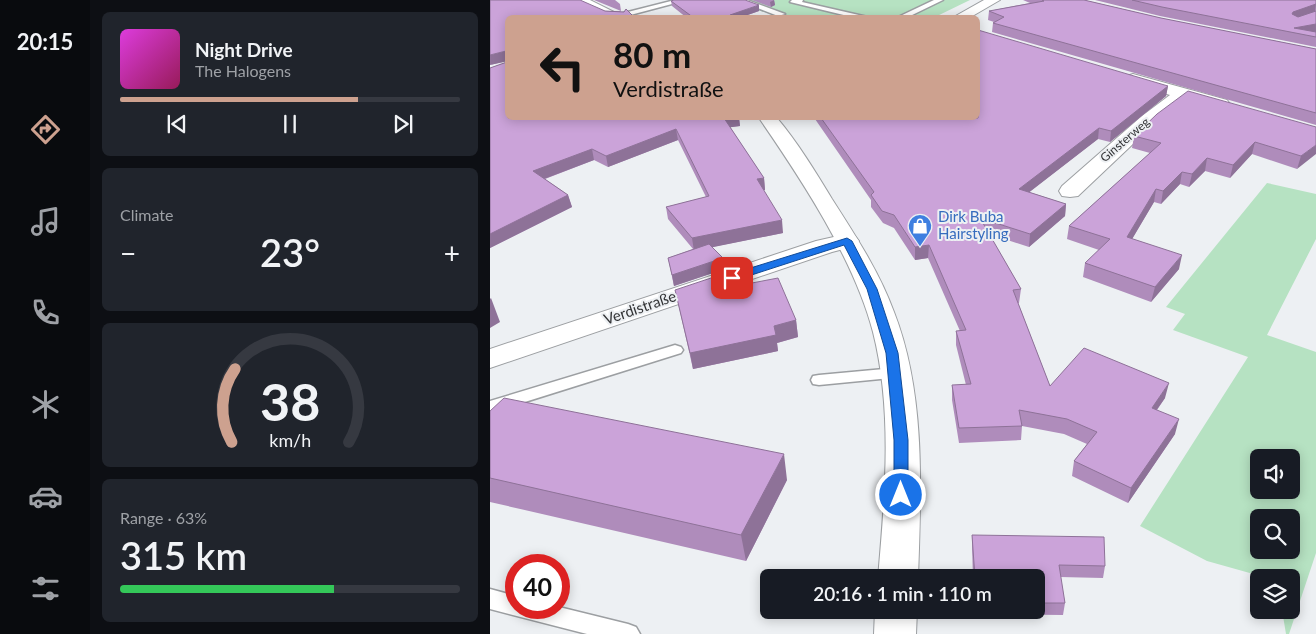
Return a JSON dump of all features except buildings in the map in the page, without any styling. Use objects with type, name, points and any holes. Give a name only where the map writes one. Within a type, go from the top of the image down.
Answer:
[{"type":"street","points":[[580,0],[616,15]]},
{"type":"street","points":[[964,15],[994,0]]},
{"type":"street","points":[[1119,75],[1240,110]]},
{"type":"street","name":"Ginsterweg","points":[[1070,191],[1148,120],[1183,93]]},
{"type":"street","points":[[770,120],[788,144],[847,241],[872,289],[892,353],[901,440],[901,532],[899,569]]},
{"type":"street","name":"Verdistraße","points":[[490,359],[825,246],[847,241]]},
{"type":"street","points":[[895,634],[896,619]]},
{"type":"lane","points":[[622,15],[684,0]]},
{"type":"lane","points":[[740,0],[782,14]]},
{"type":"lane","points":[[800,0],[793,2],[855,15]]},
{"type":"lane","points":[[906,15],[940,0]]},
{"type":"lane","points":[[490,407],[675,350]]},
{"type":"lane","points":[[819,380],[895,374]]},
{"type":"lane","points":[[490,599],[505,603]]},
{"type":"lane","points":[[568,619],[628,634]]},
{"type":"green space","points":[[748,0],[970,0],[939,15],[774,15],[745,6]]},
{"type":"green space","points":[[1267,183],[1316,194],[1316,239],[1267,335],[1316,352],[1316,553],[1300,601],[1300,569],[1250,569],[1250,573],[1207,561],[1140,526],[1248,357],[1173,330],[1185,314],[1166,307]]},
{"type":"green space","points":[[1284,619],[1294,619],[1289,634],[1286,634]]},
{"type":"place","name":"Dirk Buba Hairstyling","points":[[920,247]]},
{"type":"route","points":[[732,278],[825,246],[847,241],[872,289],[892,353],[901,440],[901,495]]}]
